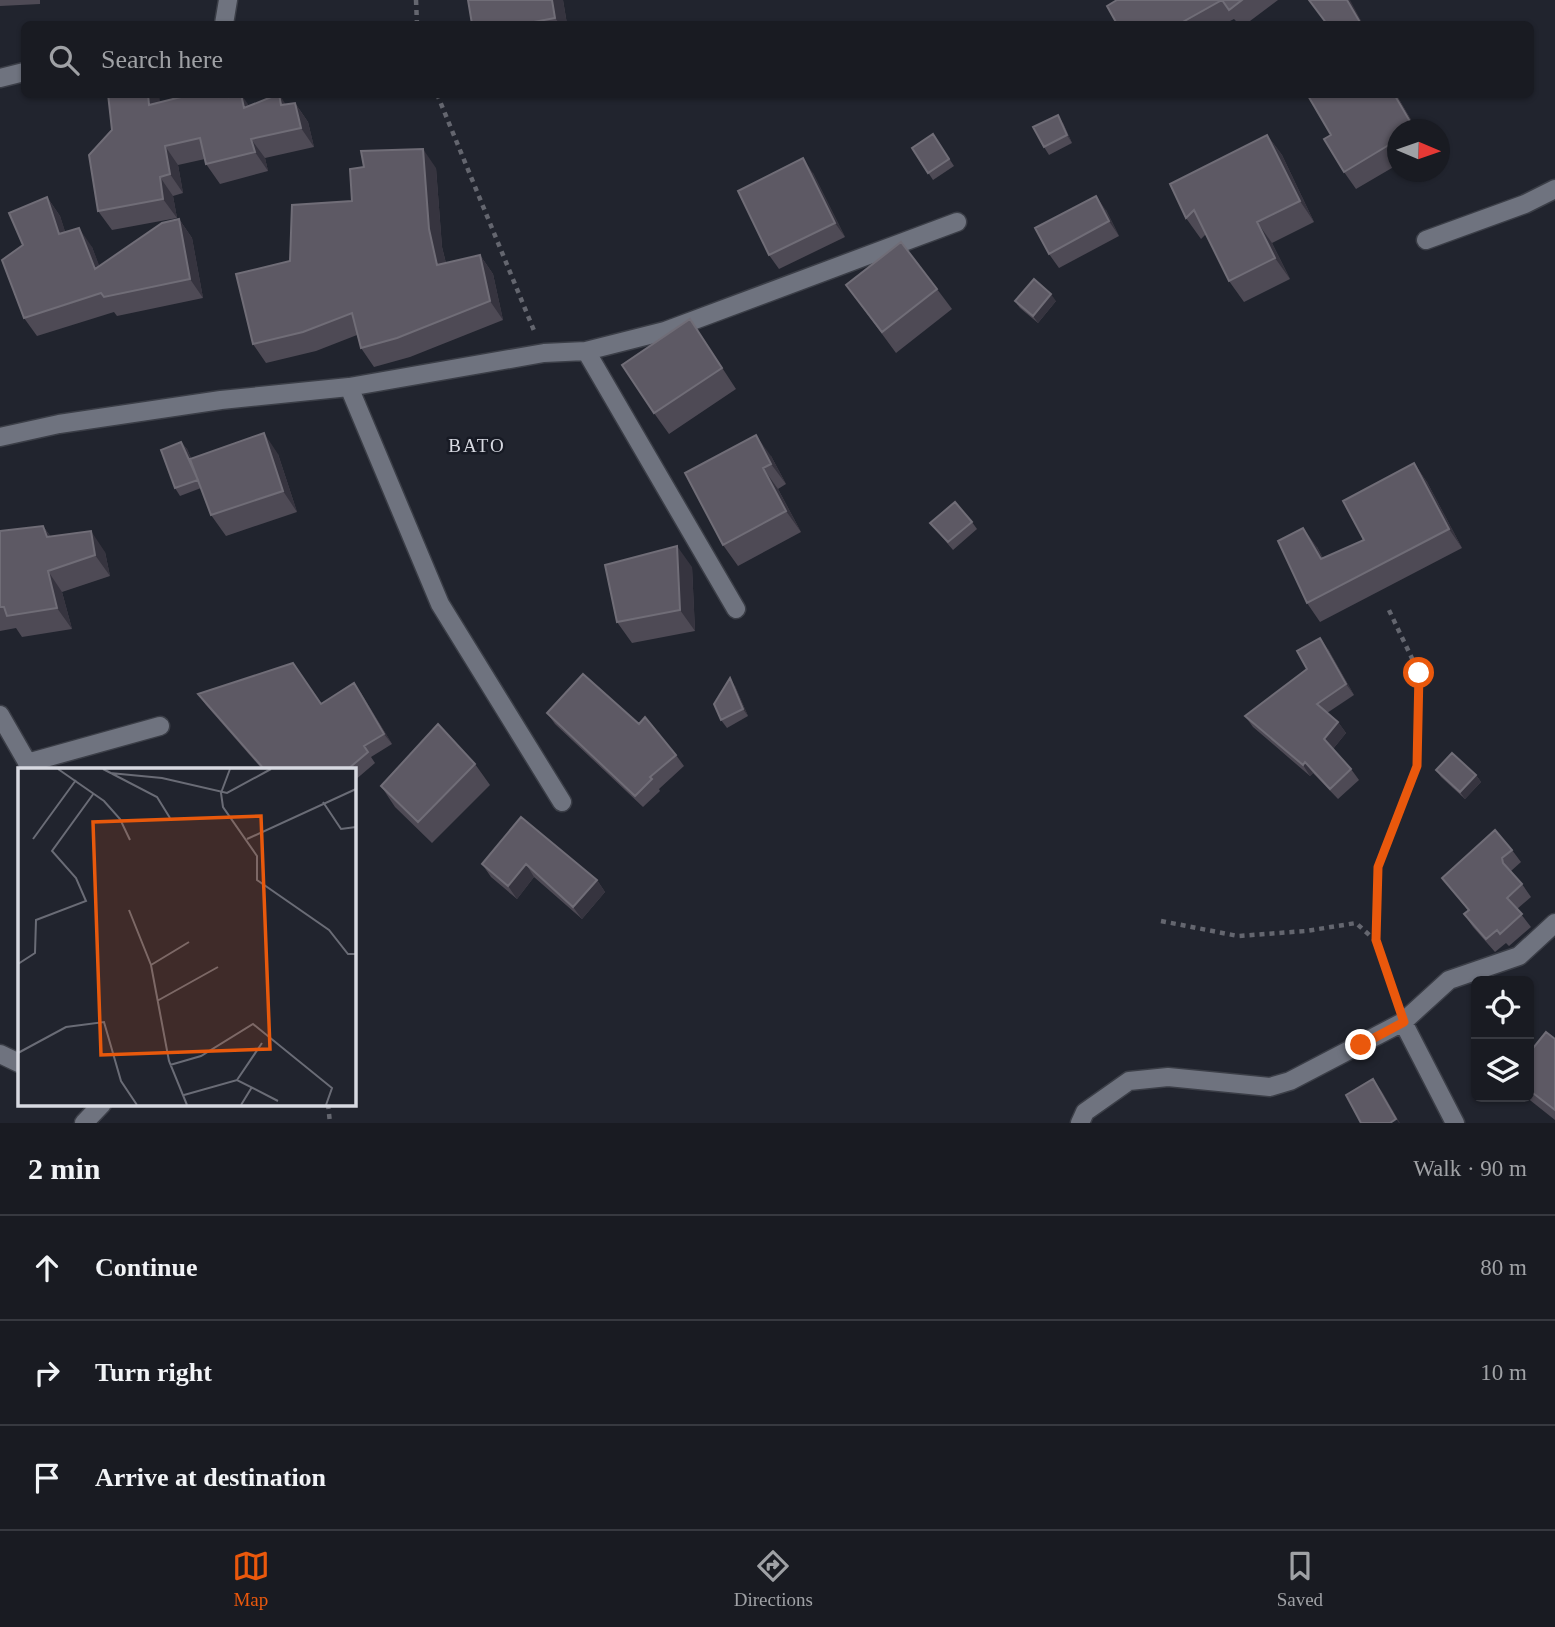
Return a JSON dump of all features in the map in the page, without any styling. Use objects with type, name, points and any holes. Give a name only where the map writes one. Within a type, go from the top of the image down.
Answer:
[{"type":"street","points":[[224,21],[228,0]]},
{"type":"street","points":[[0,78],[21,73]]},
{"type":"street","points":[[1426,240],[1525,204],[1555,189]]},
{"type":"street","points":[[0,437],[58,424],[194,404],[349,387],[544,353],[586,351],[665,331],[957,222]]},
{"type":"street","points":[[586,351],[736,609]]},
{"type":"street","points":[[349,387],[440,604],[562,802]]},
{"type":"street","points":[[0,715],[29,766],[160,726]]},
{"type":"street","points":[[1080,1123],[1085,1112],[1129,1081],[1168,1077],[1270,1087],[1302,1075],[1404,1022],[1449,980],[1519,956],[1555,923]]},
{"type":"street","points":[[1404,1022],[1455,1123]]},
{"type":"street","points":[[0,1054],[18,1063]]},
{"type":"street","points":[[84,1123],[100,1106]]},
{"type":"path","points":[[416,0],[417,21]]},
{"type":"path","points":[[439,98],[544,353]]},
{"type":"path","points":[[1387,606],[1419,673],[1417,766],[1378,867],[1376,940],[1404,1022]]},
{"type":"path","points":[[1161,921],[1238,936],[1306,931],[1356,923],[1376,940]]},
{"type":"building","points":[[468,0],[552,0],[555,18],[539,21],[472,21]]},
{"type":"building","points":[[1117,0],[1222,0],[1184,21],[1115,21],[1107,6]]},
{"type":"building","points":[[1222,0],[1242,0],[1229,10]]},
{"type":"building","points":[[1309,0],[1347,0],[1359,21],[1325,21]]},
{"type":"building","points":[[108,98],[148,98],[149,105],[177,98],[242,98],[244,108],[269,98],[280,98],[281,105],[295,103],[301,128],[251,139],[255,152],[206,164],[200,138],[165,146],[170,174],[160,177],[163,199],[98,211],[89,155],[112,130]]},
{"type":"building","points":[[1309,98],[1396,98],[1409,119],[1387,119],[1387,146],[1344,172],[1324,139],[1331,135]]},
{"type":"building","points":[[1058,115],[1067,135],[1044,147],[1033,127]]},
{"type":"building","points":[[933,134],[949,159],[928,173],[912,148]]},
{"type":"building","points":[[1267,135],[1300,201],[1257,222],[1275,258],[1229,281],[1194,210],[1186,218],[1170,184]]},
{"type":"building","points":[[423,149],[429,229],[437,265],[480,255],[490,301],[397,338],[361,348],[352,313],[303,332],[253,344],[236,274],[290,261],[292,205],[352,201],[350,169],[364,167],[361,151]]},
{"type":"building","points":[[803,158],[835,223],[769,255],[738,191]]},
{"type":"building","points":[[1096,196],[1109,221],[1049,254],[1035,228]]},
{"type":"building","points":[[47,197],[59,234],[79,228],[95,269],[162,223],[179,219],[190,279],[104,297],[101,293],[24,318],[2,260],[23,245],[9,213]]},
{"type":"building","points":[[901,242],[937,289],[882,332],[846,285]]},
{"type":"building","points":[[1034,279],[1051,294],[1033,316],[1015,301]]},
{"type":"building","points":[[690,319],[722,368],[654,413],[622,365]]},
{"type":"building","points":[[264,433],[283,491],[211,515],[190,459]]},
{"type":"building","points":[[756,435],[771,464],[763,468],[786,511],[723,545],[685,473]]},
{"type":"building","points":[[181,442],[198,480],[175,488],[161,450]]},
{"type":"building","points":[[1414,463],[1449,529],[1307,603],[1278,541],[1303,528],[1321,559],[1364,540],[1343,501]]},
{"type":"building","points":[[955,502],[972,522],[948,542],[930,523]]},
{"type":"building","points":[[43,526],[47,537],[91,531],[95,555],[48,571],[57,608],[7,616],[4,607],[0,607],[0,531]]},
{"type":"building","points":[[677,546],[680,610],[617,622],[605,565]]},
{"type":"building","points":[[1320,638],[1346,684],[1317,704],[1338,722],[1324,739],[1351,769],[1330,789],[1305,762],[1303,765],[1245,716],[1307,669],[1297,651]]},
{"type":"building","points":[[293,663],[321,704],[354,683],[384,734],[364,746],[368,752],[349,768],[263,768],[198,694]]},
{"type":"building","points":[[583,674],[639,724],[645,717],[676,755],[650,777],[652,779],[635,796],[547,713]]},
{"type":"building","points":[[730,678],[743,709],[721,720],[714,704]]},
{"type":"building","points":[[438,724],[475,764],[418,822],[381,786]]},
{"type":"building","points":[[1452,753],[1476,775],[1460,792],[1436,770]]},
{"type":"building","points":[[521,817],[597,880],[573,907],[526,864],[508,886],[482,864]]},
{"type":"building","points":[[1495,830],[1512,850],[1502,858],[1503,863],[1522,884],[1507,898],[1522,914],[1500,934],[1497,930],[1486,939],[1464,914],[1469,910],[1442,878]]},
{"type":"building","points":[[1546,1032],[1555,1039],[1555,1110],[1534,1094],[1534,1047]]},
{"type":"building","points":[[1373,1079],[1396,1119],[1390,1123],[1361,1123],[1346,1095]]},
{"type":"district","name":"BATO","points":[[477,445]]},
{"type":"route","points":[[1361,1045],[1404,1022],[1376,940],[1378,867],[1417,766],[1419,673]]}]
